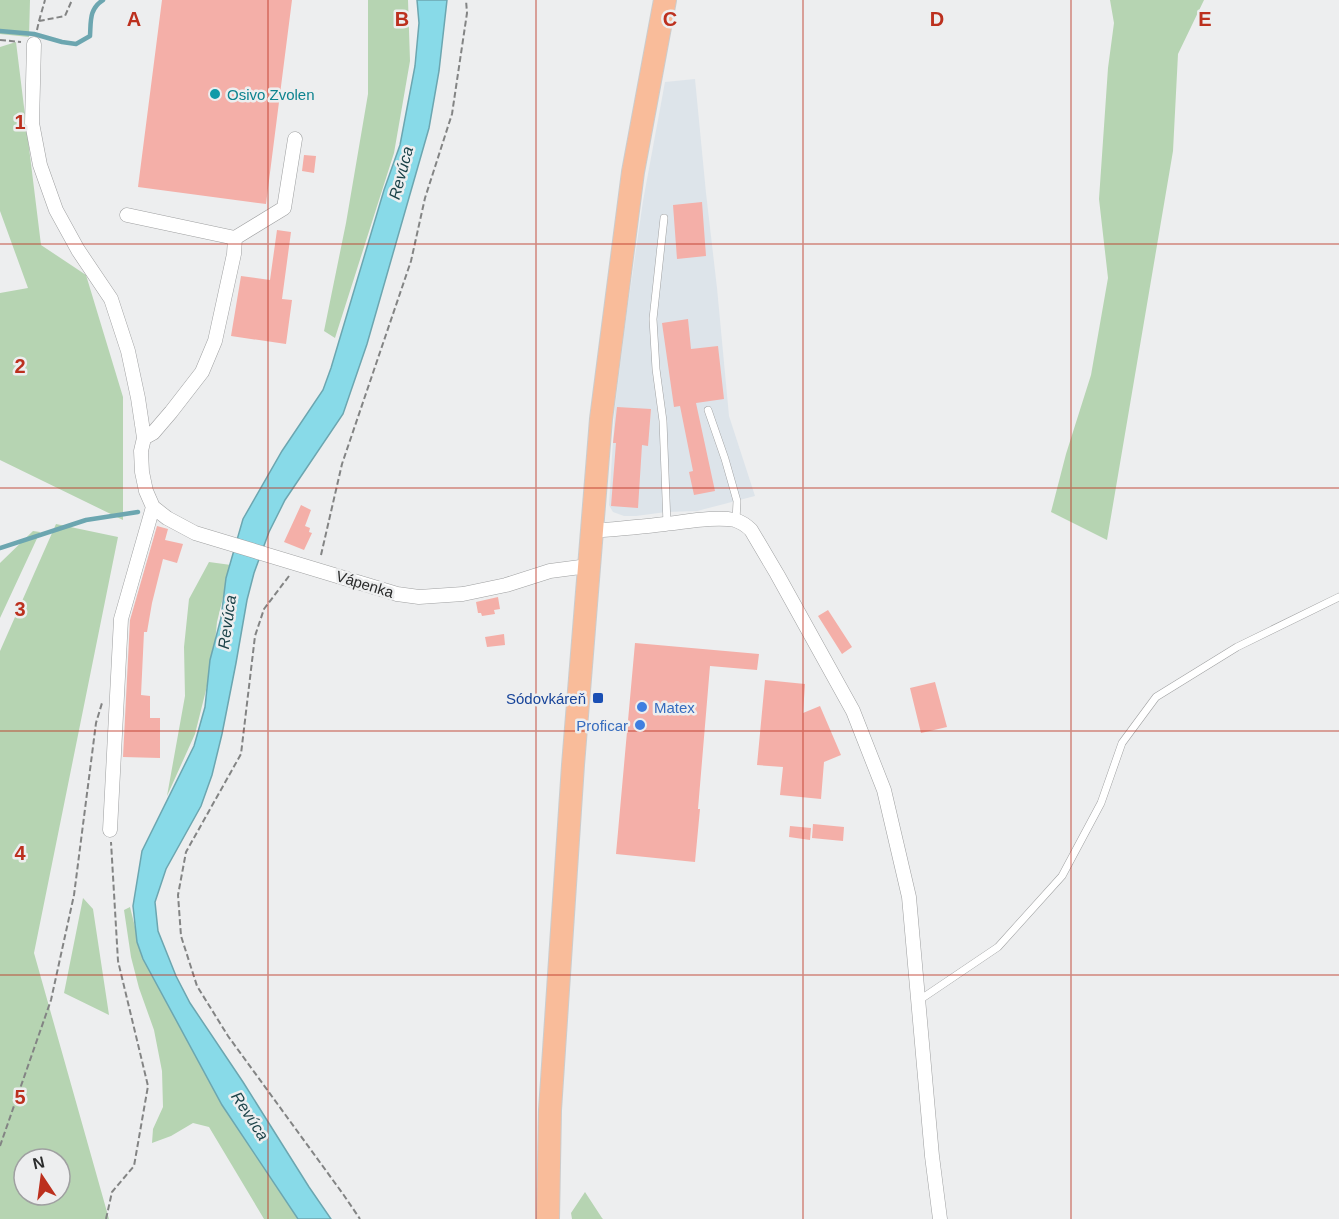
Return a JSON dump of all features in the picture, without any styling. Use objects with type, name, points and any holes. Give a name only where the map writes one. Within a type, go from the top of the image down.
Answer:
[{"type":"main road","points":[[548,1219],[550,1110],[572,775],[601,419],[633,172],[665,0]]},
{"type":"street","points":[[34,44],[32,123],[40,165],[56,210],[78,250],[111,299],[128,351],[144,438],[141,451],[142,472],[146,491],[153,507],[121,619],[110,830]]},
{"type":"street","points":[[127,215],[235,238],[284,208],[295,139]]},
{"type":"street","points":[[144,438],[153,433],[202,372],[215,341],[234,254],[235,238]]},
{"type":"street","name":"Vápenka","points":[[153,507],[167,518],[195,533],[220,542],[274,556],[385,591],[419,597],[463,594],[506,585],[550,572],[588,566]]},
{"type":"street","points":[[591,531],[726,519],[736,520],[745,525],[751,530],[783,584],[853,711],[884,790],[909,897],[932,1156],[940,1219]]},
{"type":"lane","points":[[664,218],[653,319],[656,369],[663,421],[667,524]]},
{"type":"lane","points":[[708,410],[737,501],[736,520]]},
{"type":"lane","points":[[918,1001],[998,947],[1062,876],[1101,802],[1122,743],[1156,697],[1237,647],[1339,597]]},
{"type":"path","points":[[0,40],[34,44],[45,0]]},
{"type":"path","points":[[39,21],[65,16],[72,0]]},
{"type":"path","points":[[316,570],[342,464],[411,261],[425,198],[452,114],[467,14],[466,0]]},
{"type":"path","points":[[298,564],[264,609],[255,636],[241,754],[186,852],[178,894],[181,936],[197,986],[228,1036],[360,1219]]},
{"type":"path","points":[[0,1146],[51,1000],[74,895],[96,723],[102,701]]},
{"type":"path","points":[[106,1219],[112,1192],[134,1167],[148,1086],[118,961],[110,830]]},
{"type":"shaded area","points":[[695,79],[729,416],[755,496],[697,511],[624,516],[613,512],[609,505],[615,407],[643,201],[665,82]]},
{"type":"green space","points":[[0,0],[30,0],[29,37],[0,34]]},
{"type":"green space","points":[[368,0],[408,0],[410,61],[394,153],[335,338],[324,331],[346,223],[368,94]]},
{"type":"green space","points":[[1110,0],[1204,0],[1178,54],[1173,151],[1107,540],[1051,512],[1066,454],[1091,375],[1108,278],[1099,199],[1108,68],[1114,23]]},
{"type":"green space","points":[[16,42],[41,245],[86,275],[123,397],[123,520],[0,460],[0,293],[28,288],[0,211],[0,47]]},
{"type":"green space","points":[[56,524],[118,537],[34,953],[109,1219],[0,1219],[0,651]]},
{"type":"green space","points":[[33,531],[40,532],[0,618],[0,563]]},
{"type":"green space","points":[[209,562],[231,565],[217,622],[213,662],[195,734],[167,796],[185,696],[184,647],[189,599]]},
{"type":"green space","points":[[83,898],[93,909],[109,1015],[64,993]]},
{"type":"green space","points":[[130,907],[143,959],[222,1105],[298,1219],[264,1219],[209,1127],[193,1123],[171,1136],[152,1143],[153,1129],[163,1107],[162,1071],[154,1030],[131,957],[124,910]]},
{"type":"green space","points":[[585,1192],[603,1219],[572,1219],[571,1213]]},
{"type":"water","name":"Revúca","points":[[417,0],[447,0],[439,71],[429,128],[367,344],[343,414],[285,500],[269,532],[247,600],[212,775],[201,806],[166,869],[155,902],[158,931],[176,976],[190,1003],[331,1219],[298,1219],[222,1105],[143,959],[137,942],[133,906],[142,851],[194,746],[205,707],[210,660],[221,618],[226,578],[243,519],[282,451],[323,390],[331,368],[384,190],[400,145],[415,66],[419,23]]},
{"type":"building","name":"Osivo Zvolen","points":[[162,0],[292,0],[266,204],[138,187]]},
{"type":"building","points":[[304,155],[316,156],[314,173],[302,171]]},
{"type":"building","points":[[702,202],[706,256],[677,259],[673,205]]},
{"type":"building","points":[[277,230],[291,232],[282,299],[292,300],[286,344],[231,336],[241,276],[270,280]]},
{"type":"building","points":[[688,319],[691,349],[718,346],[724,399],[696,403],[715,491],[694,495],[689,472],[693,471],[680,406],[674,407],[662,323]]},
{"type":"building","points":[[617,407],[651,409],[648,446],[642,445],[638,508],[611,506],[616,443],[613,443]]},
{"type":"building","points":[[301,505],[311,510],[305,526],[310,528],[309,532],[312,533],[304,550],[284,542]]},
{"type":"building","points":[[157,526],[168,529],[165,540],[183,544],[177,563],[163,559],[147,632],[144,632],[141,695],[150,696],[150,718],[160,718],[160,758],[123,757],[130,620]]},
{"type":"building","points":[[498,597],[500,609],[494,610],[495,614],[482,616],[478,613],[476,602]]},
{"type":"building","points":[[828,610],[852,647],[842,654],[818,616]]},
{"type":"building","points":[[504,634],[505,645],[487,647],[485,637]]},
{"type":"building","points":[[635,643],[759,654],[757,670],[710,666],[695,862],[616,854]]},
{"type":"building","points":[[765,680],[805,684],[803,713],[820,706],[841,755],[824,762],[821,799],[780,795],[783,767],[757,765]]},
{"type":"building","points":[[935,682],[947,727],[921,733],[910,688]]},
{"type":"building","points":[[813,824],[844,827],[843,841],[812,838]]},
{"type":"building","points":[[790,826],[811,828],[810,840],[789,837]]},
{"type":"waterway","points":[[0,31],[34,34],[76,44],[90,36],[93,11],[103,0]]},
{"type":"waterway","points":[[0,548],[86,520],[138,512]]},
{"type":"place","name":"Osivo Zvolen","points":[[215,94]]},
{"type":"place","name":"Sódovkáreň","points":[[598,698]]},
{"type":"place","name":"Matex","points":[[642,707]]},
{"type":"place","name":"Proficar","points":[[640,725]]}]
